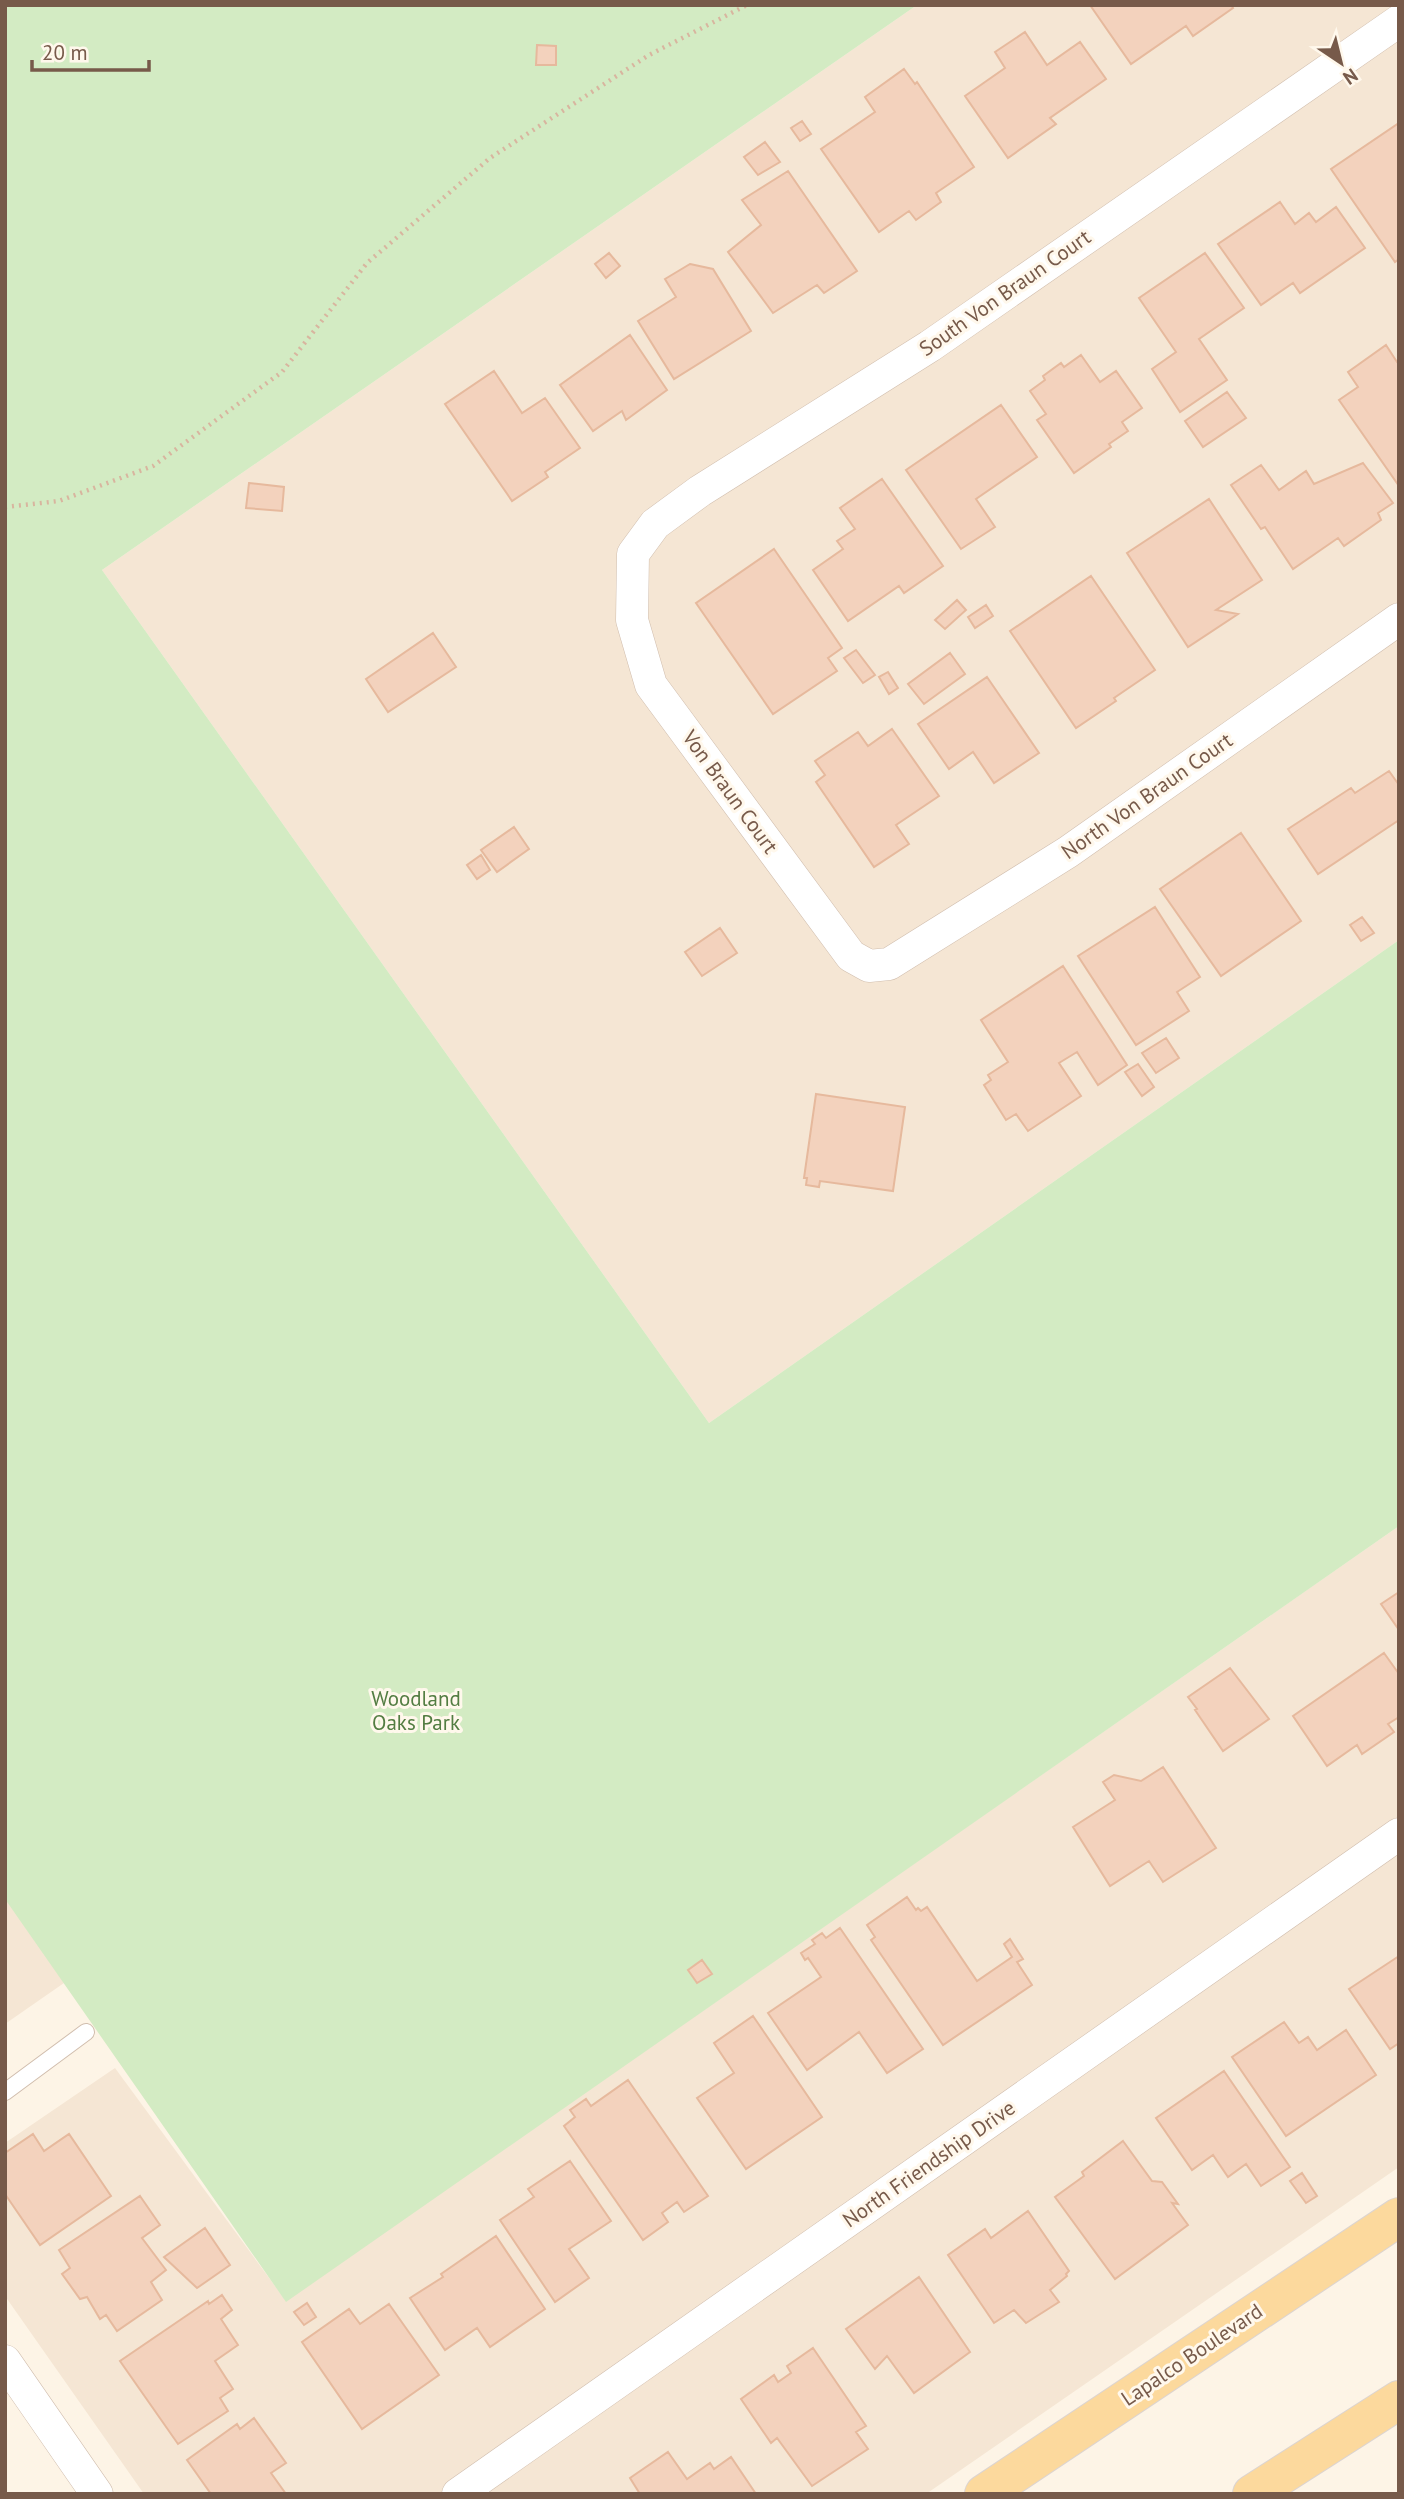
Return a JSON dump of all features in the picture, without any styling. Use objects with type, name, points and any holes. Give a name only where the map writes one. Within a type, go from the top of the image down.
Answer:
[{"type":"main road","name":"Lapalco Boulevard","points":[[985,2494],[1399,2217]]},
{"type":"main road","points":[[1252,2494],[1399,2400]]},
{"type":"street","name":"South Von Braun Court","points":[[633,576],[633,554],[655,524],[700,491],[930,346],[1399,21]]},
{"type":"street","name":"Von Braun Court","points":[[633,576],[632,620],[651,685],[851,956],[869,966],[889,964]]},
{"type":"street","name":"North Von Braun Court","points":[[889,964],[1068,852],[1399,619]]},
{"type":"street","name":"North Friendship Drive","points":[[458,2494],[1399,1834]]},
{"type":"street","points":[[5,2361],[97,2494]]},
{"type":"lane","points":[[5,2092],[86,2032]]},
{"type":"path","points":[[5,507],[59,501],[153,467],[282,372],[367,263],[490,159],[649,55],[747,5]]},
{"type":"shaded area","points":[[917,5],[1399,5],[1399,940],[709,1423],[102,570]]},
{"type":"shaded area","points":[[1399,1526],[1399,2167],[926,2494],[144,2494],[5,2296],[5,2143],[115,2068],[286,2301]]},
{"type":"shaded area","points":[[5,1853],[87,1967],[5,2024]]},
{"type":"green space","name":"Woodland Oaks Park","points":[[5,5],[917,5],[102,570],[709,1423],[1399,940],[1399,1526],[286,2302],[5,1899]]},
{"type":"building","points":[[1090,5],[1231,5],[1233,8],[1193,36],[1186,26],[1131,64]]},
{"type":"building","points":[[1025,32],[1047,65],[1080,42],[1106,79],[1050,118],[1056,124],[1008,158],[965,96],[1005,68],[995,52]]},
{"type":"building","points":[[537,45],[556,46],[556,65],[536,65]]},
{"type":"building","points":[[904,69],[915,84],[917,82],[974,167],[936,193],[941,202],[916,220],[909,211],[879,232],[821,149],[875,112],[865,97]]},
{"type":"building","points":[[802,121],[811,134],[800,141],[791,128]]},
{"type":"building","points":[[1399,123],[1399,259],[1395,262],[1331,169]]},
{"type":"building","points":[[765,142],[780,162],[758,175],[744,157]]},
{"type":"building","points":[[788,171],[857,271],[824,293],[817,285],[773,313],[728,252],[761,225],[742,200]]},
{"type":"building","points":[[1280,202],[1295,224],[1309,213],[1316,222],[1336,207],[1365,248],[1300,293],[1293,283],[1261,305],[1218,244]]},
{"type":"building","points":[[609,253],[620,266],[606,278],[595,264]]},
{"type":"building","points":[[1205,253],[1244,308],[1199,339],[1227,380],[1180,412],[1152,369],[1176,352],[1139,298]]},
{"type":"building","points":[[690,264],[713,269],[751,331],[674,379],[638,321],[676,297],[665,279]]},
{"type":"building","points":[[630,335],[667,390],[626,420],[622,411],[593,431],[560,385]]},
{"type":"building","points":[[1386,345],[1397,362],[1399,361],[1399,486],[1339,400],[1358,387],[1348,372]]},
{"type":"building","points":[[1081,355],[1100,382],[1116,371],[1142,408],[1122,422],[1128,431],[1109,444],[1111,447],[1074,473],[1037,420],[1046,414],[1030,391],[1045,380],[1043,376],[1061,363],[1064,367]]},
{"type":"building","points":[[494,371],[522,413],[545,398],[580,448],[545,472],[548,477],[512,501],[445,404]]},
{"type":"building","points":[[1227,392],[1246,418],[1203,447],[1185,421]]},
{"type":"building","points":[[1001,405],[1037,457],[976,499],[995,527],[961,549],[906,470]]},
{"type":"building","points":[[1363,463],[1393,503],[1378,513],[1381,520],[1344,546],[1338,538],[1293,569],[1265,527],[1261,529],[1231,485],[1261,465],[1279,490],[1306,471],[1314,484]]},
{"type":"building","points":[[882,479],[943,566],[904,593],[899,586],[848,621],[813,570],[843,549],[837,541],[855,529],[840,508]]},
{"type":"building","points":[[249,483],[284,487],[282,511],[246,508]]},
{"type":"building","points":[[1209,499],[1262,580],[1216,610],[1238,614],[1188,647],[1127,553]]},
{"type":"building","points":[[774,549],[842,648],[828,658],[837,671],[773,714],[696,603]]},
{"type":"building","points":[[1091,576],[1155,670],[1076,728],[1010,631]]},
{"type":"building","points":[[957,600],[966,610],[945,629],[935,620]]},
{"type":"building","points":[[986,605],[993,616],[975,628],[968,617]]},
{"type":"building","points":[[433,633],[456,667],[388,712],[366,679]]},
{"type":"building","points":[[856,650],[875,675],[863,683],[844,658]]},
{"type":"building","points":[[950,653],[965,674],[924,704],[908,684]]},
{"type":"building","points":[[888,672],[898,688],[889,694],[879,677]]},
{"type":"building","points":[[987,677],[1039,753],[994,783],[973,752],[949,769],[918,724]]},
{"type":"building","points":[[892,729],[939,796],[896,825],[909,844],[874,867],[816,782],[825,775],[815,761],[858,732],[868,746]]},
{"type":"building","points":[[1389,771],[1399,785],[1399,820],[1318,874],[1288,829],[1351,788],[1355,793]]},
{"type":"building","points":[[514,827],[529,849],[497,872],[481,850]]},
{"type":"building","points":[[1241,833],[1301,921],[1221,976],[1160,889]]},
{"type":"building","points":[[481,855],[490,870],[477,879],[467,865]]},
{"type":"building","points":[[1155,907],[1200,977],[1177,992],[1189,1011],[1136,1045],[1078,956]]},
{"type":"building","points":[[1362,917],[1374,933],[1361,941],[1350,925]]},
{"type":"building","points":[[720,928],[737,953],[702,976],[685,952]]},
{"type":"building","points":[[1063,966],[1127,1065],[1098,1085],[1077,1052],[1059,1063],[1081,1096],[1028,1131],[1016,1114],[1006,1120],[984,1085],[991,1080],[988,1075],[1008,1062],[981,1020]]},
{"type":"building","points":[[1166,1038],[1179,1058],[1156,1073],[1142,1053]]},
{"type":"building","points":[[1138,1064],[1154,1087],[1142,1096],[1125,1072]]},
{"type":"building","points":[[816,1094],[905,1107],[893,1191],[820,1181],[819,1187],[806,1185],[807,1178],[804,1178]]},
{"type":"building","points":[[1399,1592],[1399,1630],[1381,1604]]},
{"type":"building","points":[[1384,1653],[1399,1674],[1399,1717],[1388,1724],[1394,1732],[1362,1754],[1357,1745],[1327,1766],[1293,1716]]},
{"type":"building","points":[[1230,1668],[1269,1719],[1223,1751],[1188,1697]]},
{"type":"building","points":[[1163,1767],[1216,1848],[1163,1882],[1149,1861],[1110,1886],[1073,1827],[1115,1800],[1103,1782],[1114,1775],[1141,1781]]},
{"type":"building","points":[[907,1897],[916,1910],[918,1908],[921,1911],[927,1907],[977,1981],[1012,1957],[1004,1944],[1010,1939],[1023,1959],[1017,1962],[1032,1985],[943,2045],[871,1940],[875,1937],[867,1925]]},
{"type":"building","points":[[840,1928],[923,2049],[887,2073],[859,2032],[807,2070],[768,2013],[821,1977],[808,1958],[805,1960],[801,1953],[815,1944],[812,1940],[822,1933],[826,1938]]},
{"type":"building","points":[[1399,1956],[1399,2043],[1390,2049],[1349,1989]]},
{"type":"building","points":[[702,1960],[712,1974],[697,1983],[688,1970]]},
{"type":"building","points":[[753,2016],[822,2117],[746,2169],[697,2098],[734,2073],[714,2043]]},
{"type":"building","points":[[1284,2022],[1299,2043],[1308,2037],[1317,2050],[1346,2030],[1376,2075],[1286,2136],[1232,2057]]},
{"type":"building","points":[[1224,2071],[1290,2167],[1261,2186],[1246,2164],[1228,2177],[1213,2155],[1192,2170],[1156,2118]]},
{"type":"building","points":[[628,2080],[708,2196],[684,2212],[677,2202],[662,2213],[668,2222],[643,2240],[564,2126],[575,2117],[570,2110],[586,2099],[591,2106]]},
{"type":"building","points":[[33,2134],[44,2151],[69,2134],[111,2196],[40,2245],[5,2194],[5,2153]]},
{"type":"building","points":[[1123,2141],[1152,2181],[1162,2182],[1178,2204],[1172,2203],[1188,2225],[1115,2279],[1055,2197],[1084,2176],[1082,2172]]},
{"type":"building","points":[[570,2161],[611,2221],[569,2249],[589,2278],[555,2302],[500,2220],[534,2197],[528,2189]]},
{"type":"building","points":[[1302,2173],[1317,2196],[1306,2203],[1290,2181]]},
{"type":"building","points":[[140,2196],[160,2225],[142,2238],[166,2270],[151,2282],[162,2300],[117,2331],[106,2315],[100,2319],[87,2297],[80,2299],[62,2274],[70,2268],[59,2250]]},
{"type":"building","points":[[1028,2211],[1069,2271],[1067,2276],[1050,2290],[1059,2302],[1026,2323],[1014,2310],[994,2323],[948,2255],[985,2229],[991,2238]]},
{"type":"building","points":[[205,2228],[230,2265],[197,2288],[164,2257]]},
{"type":"building","points":[[496,2236],[545,2309],[490,2347],[477,2328],[445,2350],[410,2298],[443,2277],[441,2274]]},
{"type":"building","points":[[919,2277],[970,2352],[914,2393],[887,2356],[875,2369],[846,2329]]},
{"type":"building","points":[[222,2295],[232,2310],[221,2319],[238,2345],[215,2361],[233,2389],[220,2398],[228,2411],[178,2444],[120,2361],[208,2301],[209,2304]]},
{"type":"building","points":[[307,2303],[316,2317],[304,2325],[294,2312]]},
{"type":"building","points":[[389,2304],[439,2375],[362,2429],[302,2342],[349,2309],[360,2324]]},
{"type":"building","points":[[813,2348],[866,2426],[856,2432],[868,2449],[812,2486],[777,2438],[771,2443],[741,2399],[774,2375],[778,2382],[791,2373],[787,2366]]},
{"type":"building","points":[[254,2418],[286,2463],[271,2473],[286,2494],[211,2494],[187,2460],[237,2424],[240,2429]]},
{"type":"building","points":[[668,2452],[687,2479],[710,2463],[714,2469],[731,2457],[756,2494],[640,2494],[630,2478]]}]
